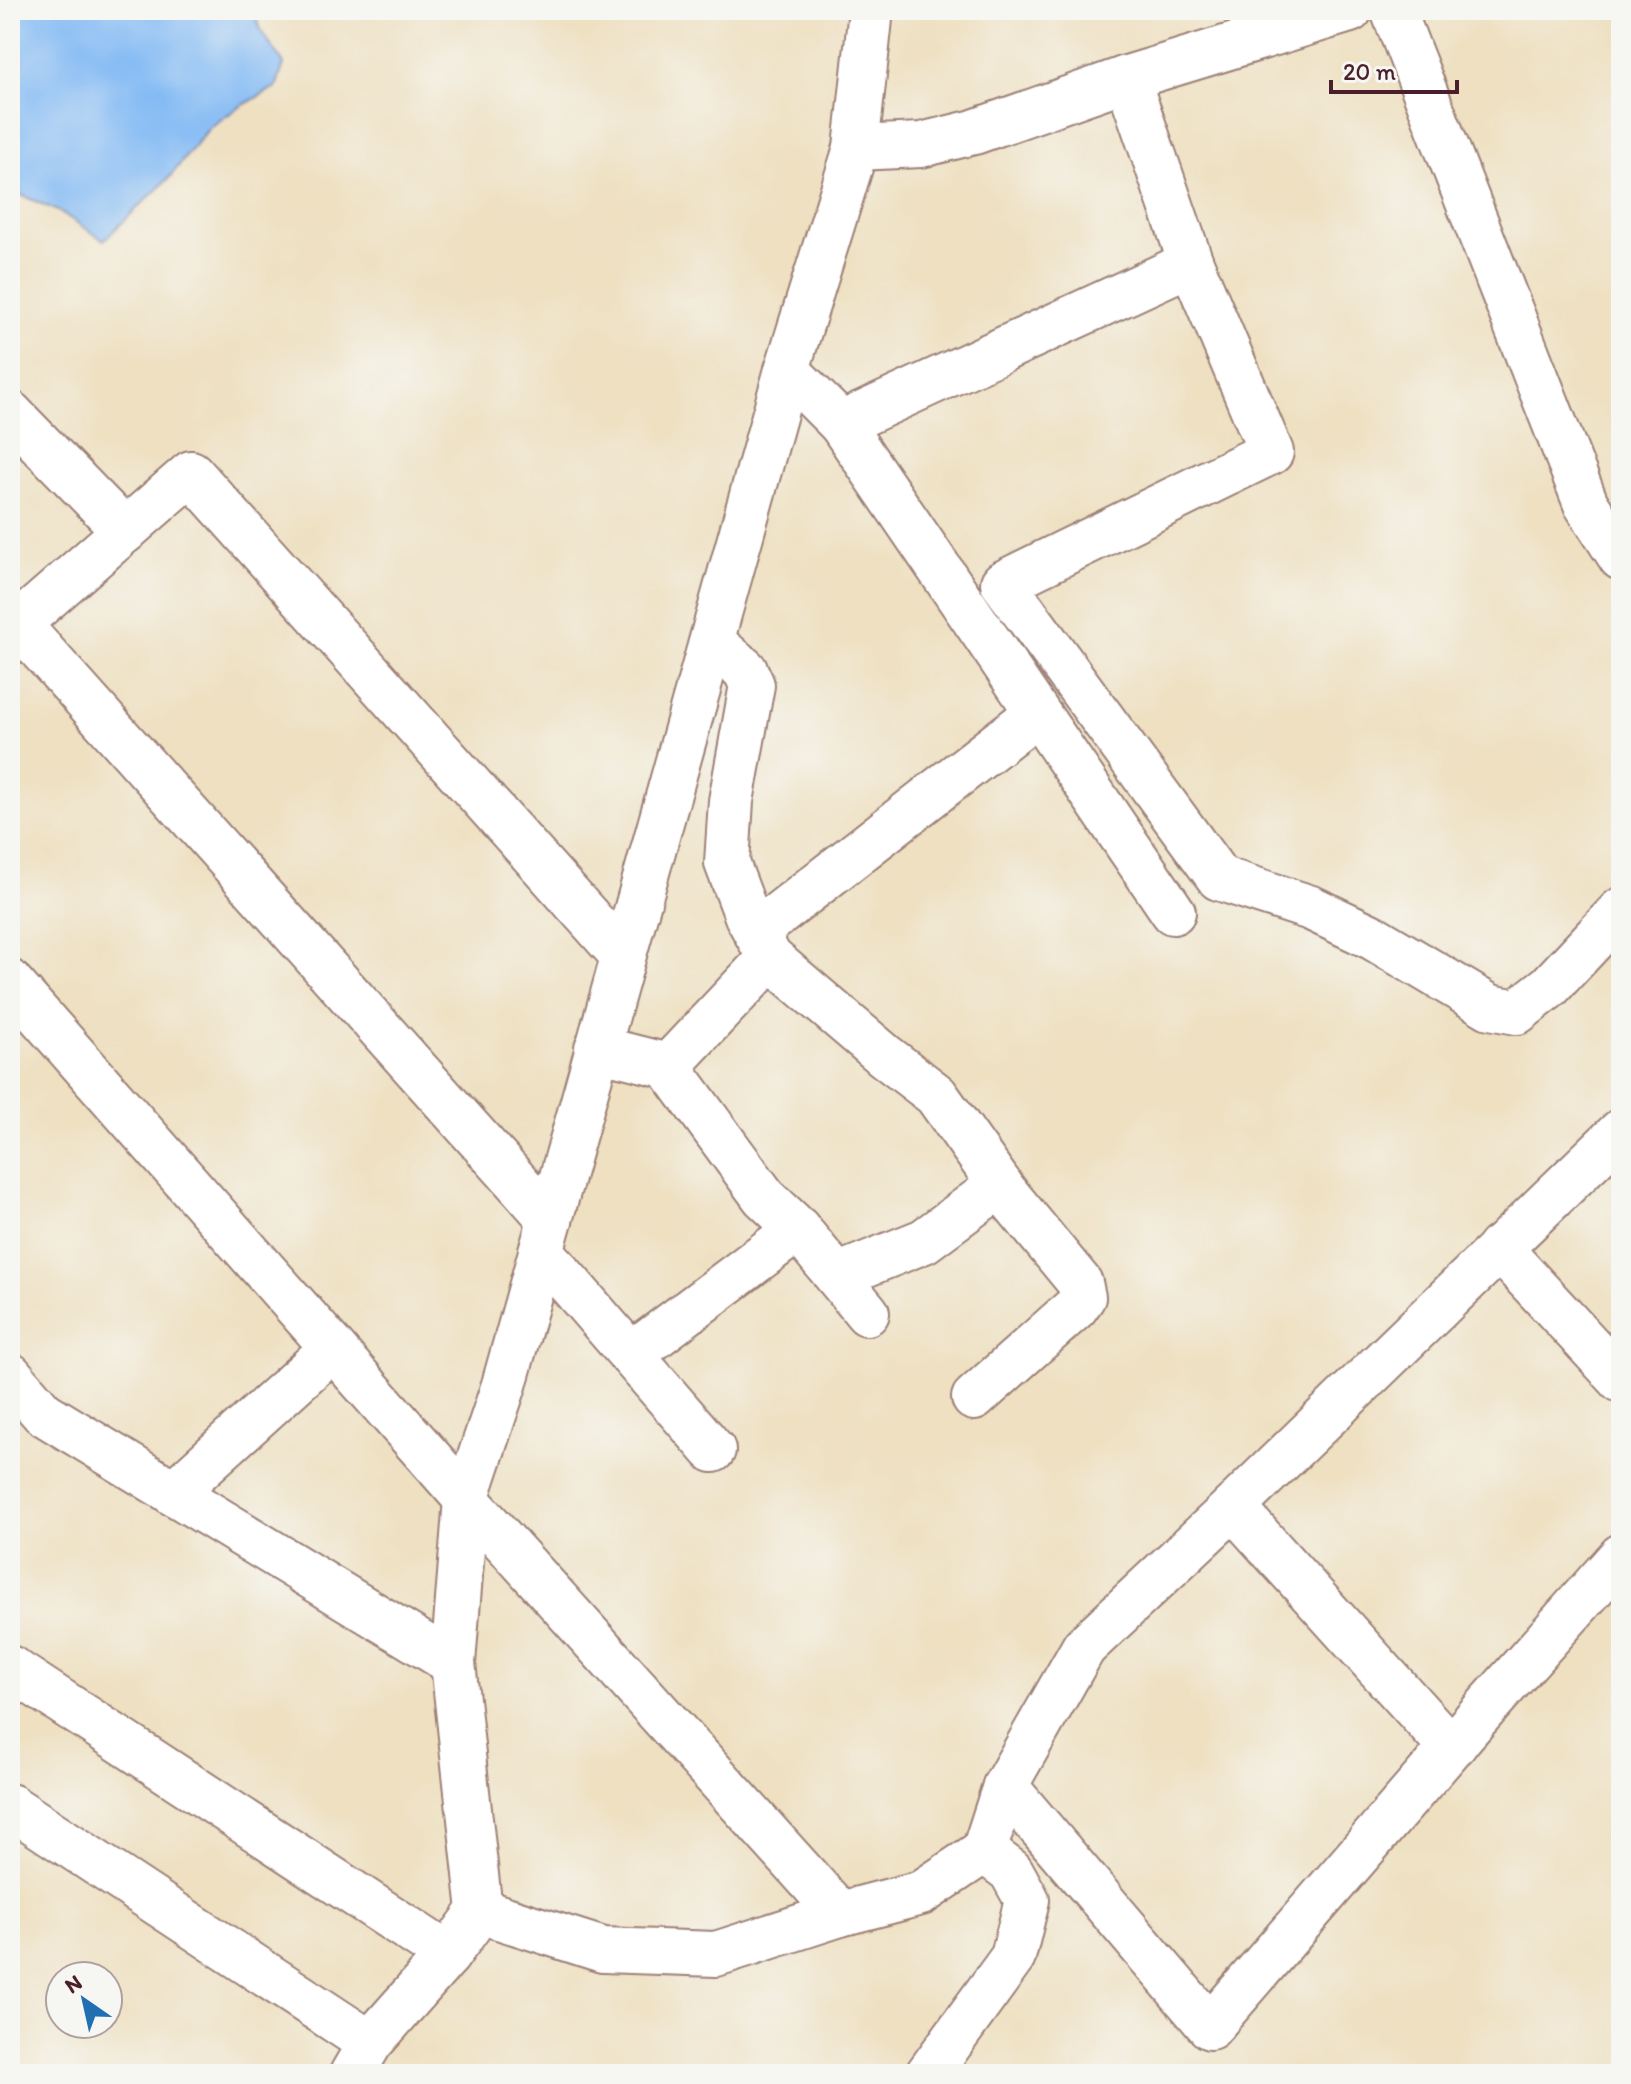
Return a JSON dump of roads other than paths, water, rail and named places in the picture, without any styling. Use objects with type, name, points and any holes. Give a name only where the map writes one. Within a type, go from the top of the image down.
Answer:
[{"type":"street","points":[[10,1806],[361,2059],[448,1955],[480,1911],[453,1663],[466,1499],[504,1385],[787,370],[856,148],[871,10]]},
{"type":"street","points":[[856,148],[921,145],[974,132],[1127,78],[1350,10]]},
{"type":"street","points":[[1393,10],[1586,504],[1621,558]]},
{"type":"street","points":[[1127,78],[1191,263],[1271,452],[1003,583],[1219,878],[1311,908],[1374,938],[1490,1007],[1517,1012],[1550,986],[1621,910]]},
{"type":"street","points":[[841,424],[1191,263]]},
{"type":"street","points":[[787,370],[841,424],[1173,912]]},
{"type":"street","points":[[10,413],[125,531]]},
{"type":"street","points":[[623,956],[191,473],[14,628],[546,1235],[631,1355],[713,1450]]},
{"type":"street","points":[[712,642],[745,670],[752,685],[731,801],[727,863],[747,916],[763,945],[885,1056],[936,1095],[1000,1185],[1080,1283],[1083,1297],[1076,1307],[974,1398]]},
{"type":"street","points":[[668,1066],[763,945],[1037,713]]},
{"type":"street","points":[[10,982],[466,1499],[840,1914]]},
{"type":"street","points":[[597,1048],[668,1066],[764,1197],[798,1229],[867,1313]]},
{"type":"street","points":[[480,1911],[603,1950],[716,1954],[840,1914],[921,1893],[984,1851],[1005,1786],[1084,1647],[1621,1131]]},
{"type":"street","points":[[837,1276],[924,1241],[1000,1185]]},
{"type":"street","points":[[631,1355],[798,1229]]},
{"type":"street","points":[[1499,1248],[1621,1380]]},
{"type":"street","points":[[173,1493],[333,1348]]},
{"type":"street","points":[[10,1375],[43,1413],[453,1663]]},
{"type":"street","points":[[1233,1507],[1439,1735],[1455,1744]]},
{"type":"street","points":[[1005,1786],[1210,2027],[1621,1556]]},
{"type":"street","points":[[10,1668],[448,1955]]},
{"type":"street","points":[[928,2074],[1013,1957],[1027,1900],[1011,1871],[984,1851]]},
{"type":"water","points":[[10,10],[252,10],[263,34],[284,64],[276,87],[209,128],[168,179],[104,240],[60,212],[10,190]]}]
